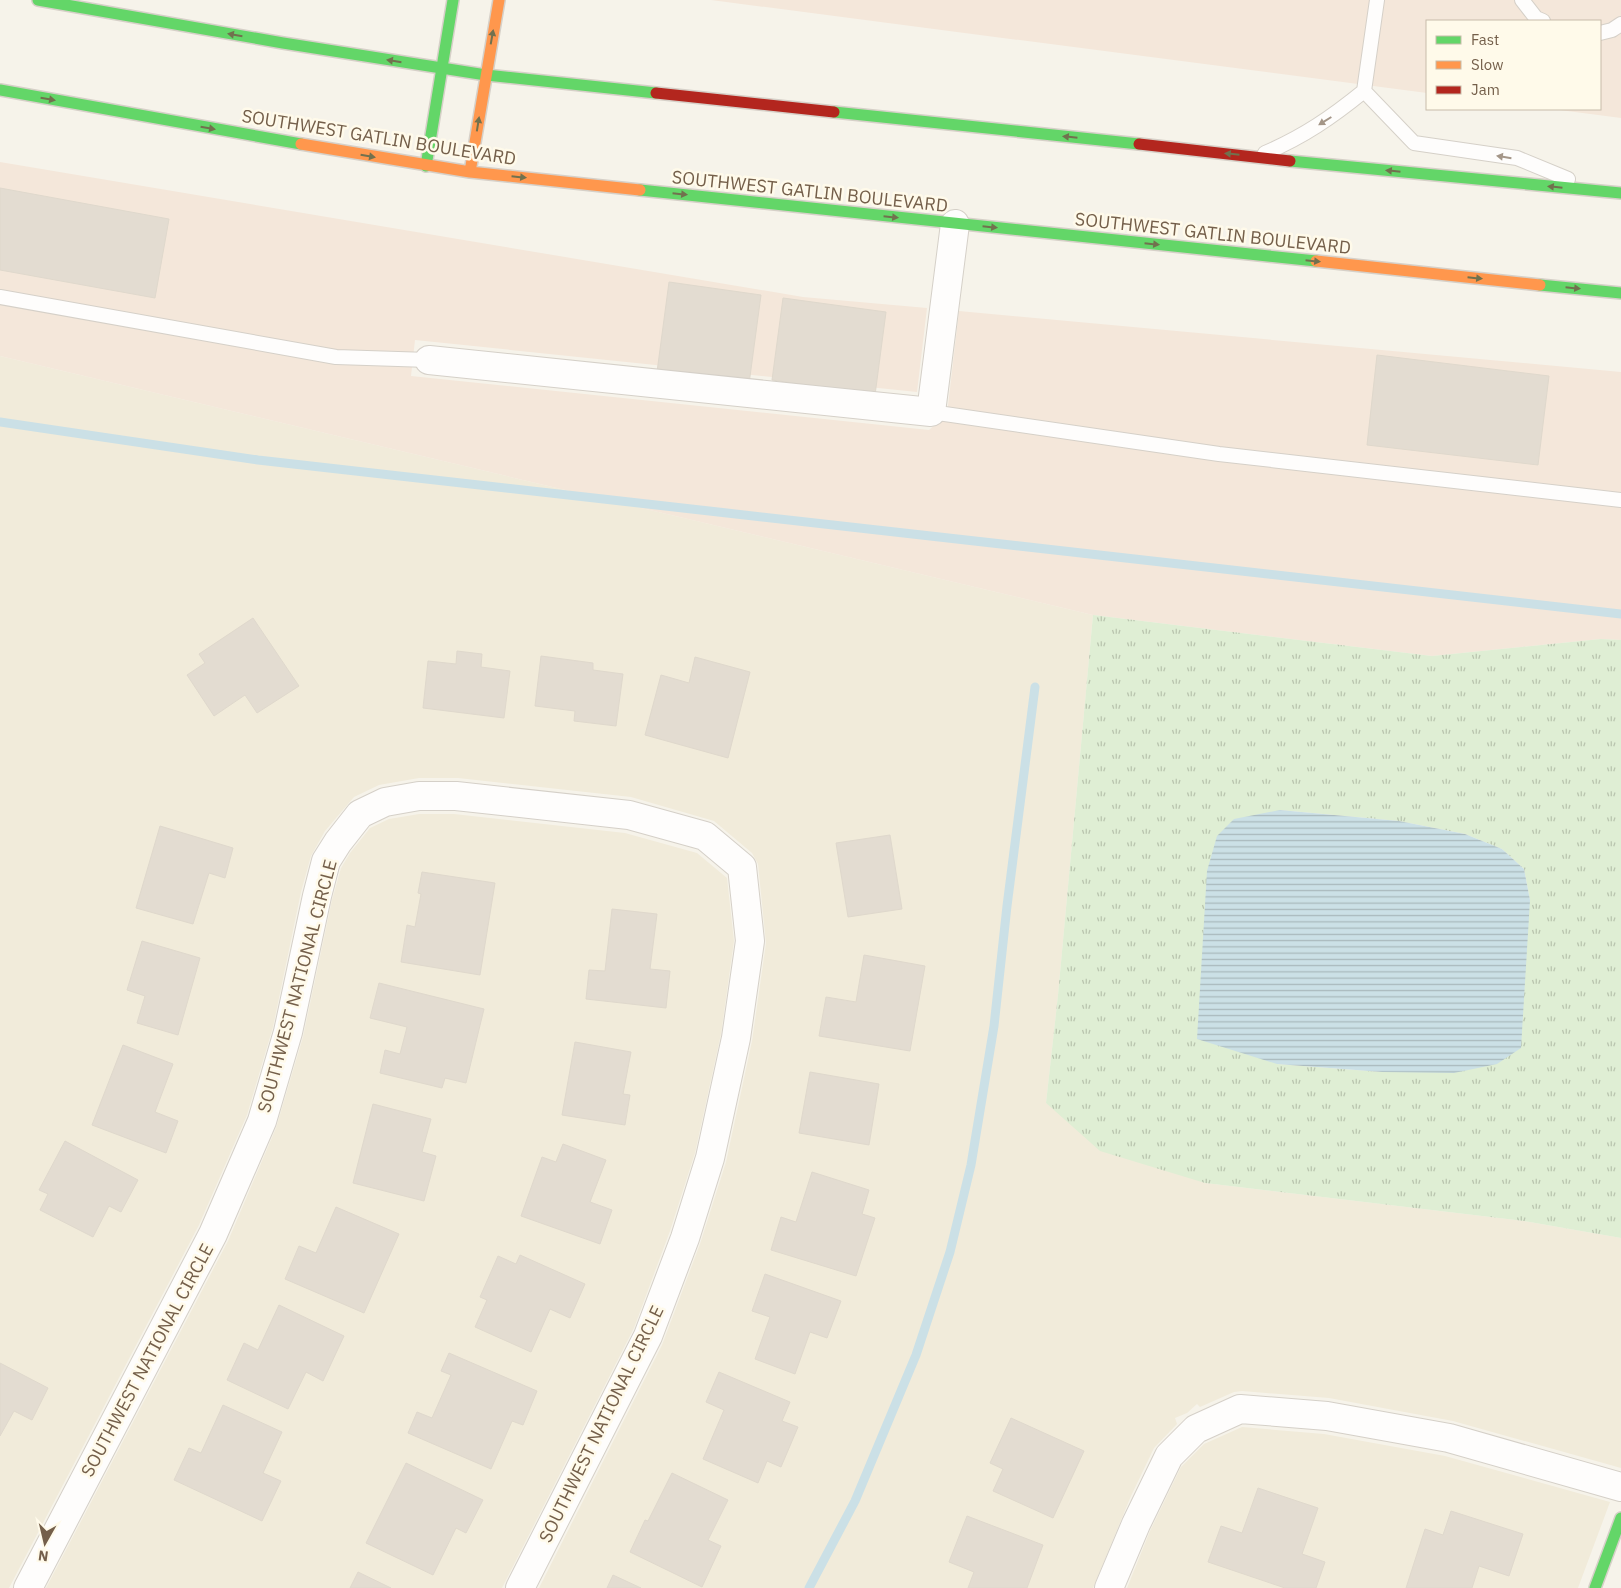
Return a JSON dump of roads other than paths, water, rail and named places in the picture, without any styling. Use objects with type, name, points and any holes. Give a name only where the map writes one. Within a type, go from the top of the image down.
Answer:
[{"type":"main road","points":[[38,0],[486,75],[1621,194]]},
{"type":"main road","points":[[426,166],[454,0]]},
{"type":"main road","points":[[470,172],[499,0]]},
{"type":"main road","name":"SOUTHWEST GATLIN BOULEVARD","points":[[0,90],[426,166],[470,172],[1621,293]]},
{"type":"main road","points":[[1595,1588],[1621,1518]]},
{"type":"street","points":[[429,360],[931,412],[955,224]]},
{"type":"street","name":"SOUTHWEST NATIONAL CIRCLE","points":[[28,1588],[214,1234],[262,1121],[288,1032],[316,896],[326,861],[360,814],[385,802],[418,796],[456,796],[629,815],[705,836],[742,867],[750,941],[736,1038],[710,1158],[685,1238],[648,1336],[520,1588]]},
{"type":"street","points":[[1109,1588],[1168,1456],[1196,1428],[1240,1409],[1327,1416],[1449,1438],[1621,1487]]},
{"type":"lane","points":[[1258,157],[1293,142],[1333,116],[1364,91],[1377,0]]},
{"type":"lane","points":[[1522,0],[1536,18],[1541,20]]},
{"type":"lane","points":[[1601,33],[1612,30],[1621,24]]},
{"type":"lane","points":[[1364,91],[1414,143],[1517,158],[1599,191]]},
{"type":"lane","points":[[0,297],[336,357],[429,360]]},
{"type":"lane","points":[[931,412],[1219,454],[1621,500]]},
{"type":"waterway","points":[[0,422],[258,460],[1621,614]]},
{"type":"waterway","points":[[809,1588],[855,1501],[916,1355],[950,1252],[971,1165],[994,1026],[1007,906],[1035,687]]}]
